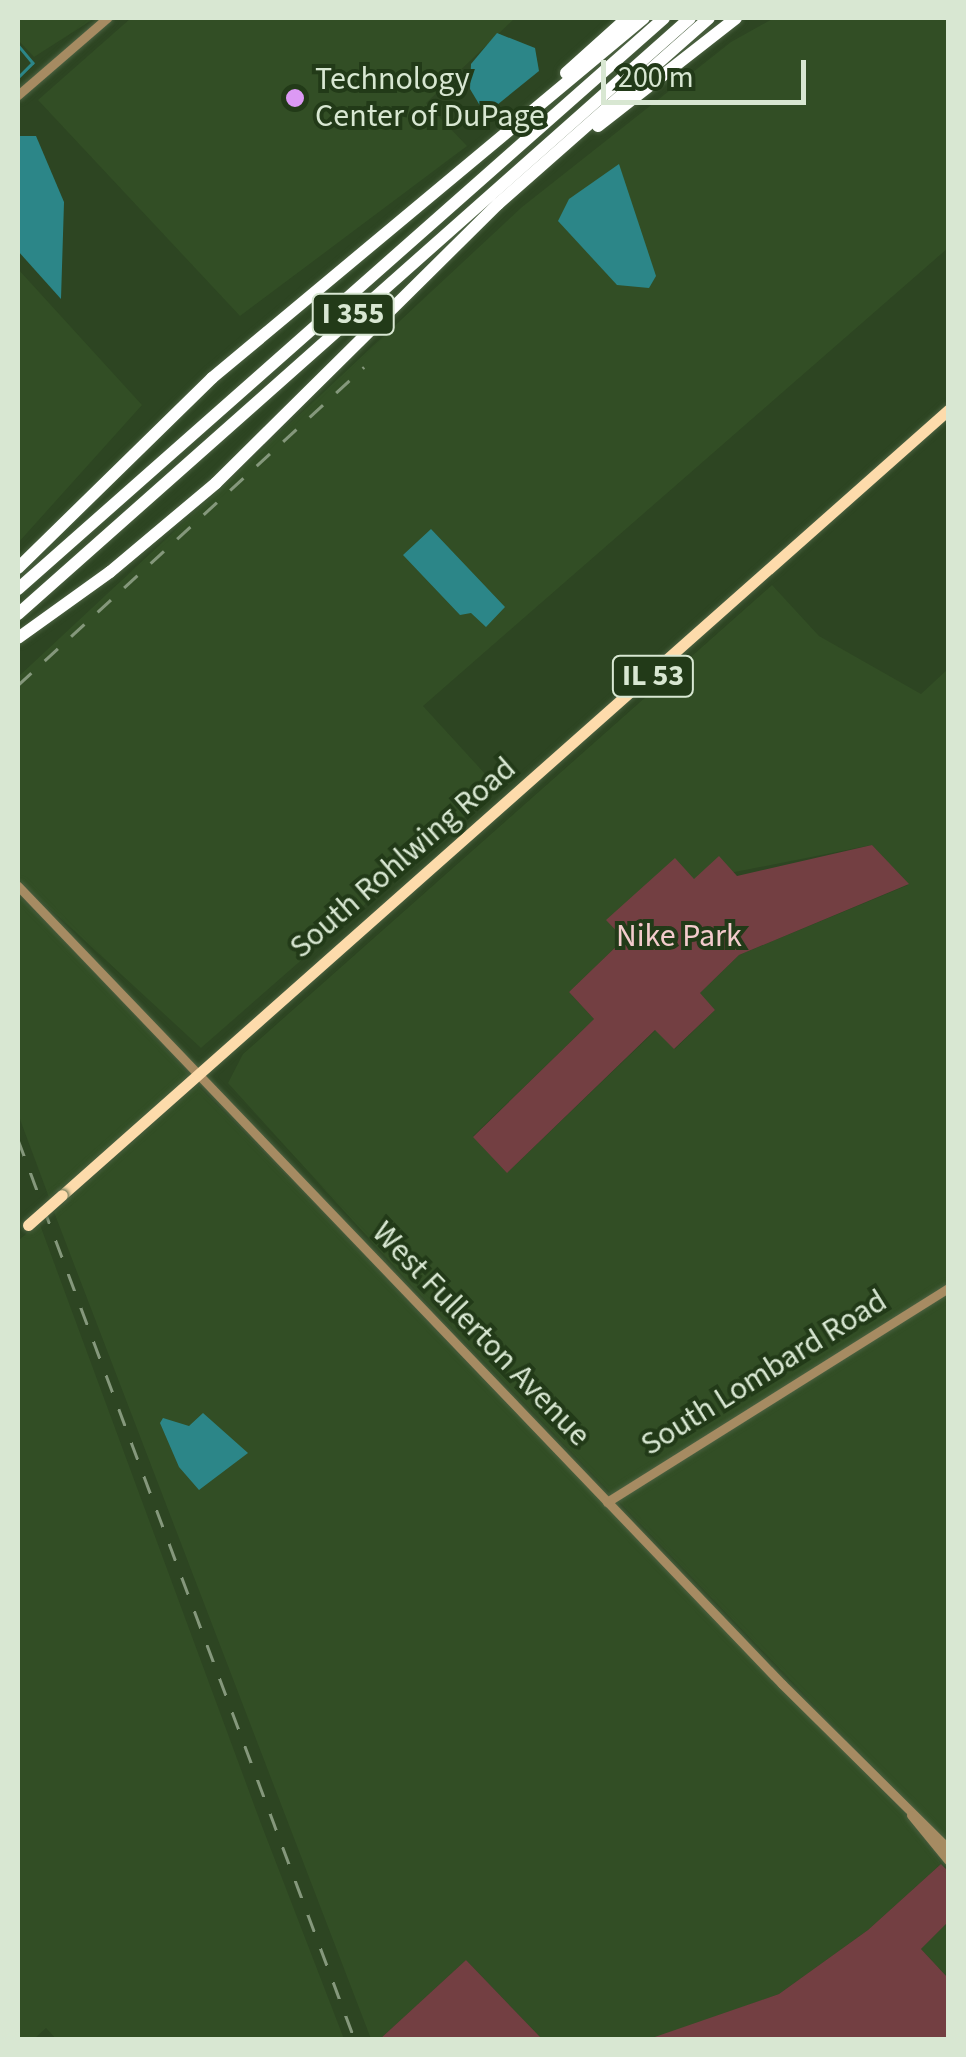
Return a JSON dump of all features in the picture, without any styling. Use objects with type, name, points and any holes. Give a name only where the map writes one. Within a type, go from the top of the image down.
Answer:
[{"type":"highway","points":[[488,148],[626,18]]},
{"type":"highway","points":[[18,568],[212,378],[644,18]]},
{"type":"highway","name":"I 355","points":[[18,589],[664,18]]},
{"type":"highway","name":"I 355","points":[[18,614],[690,18]]},
{"type":"highway","points":[[18,638],[110,572],[230,470],[498,204],[709,18]]},
{"type":"highway","points":[[498,204],[736,18]]},
{"type":"main road","name":"South Rohlwing Road","points":[[23,1230],[946,416]]},
{"type":"street","points":[[18,95],[107,18]]},
{"type":"street","name":"West Fullerton Avenue","points":[[18,886],[607,1502],[911,1815],[948,1848]]},
{"type":"street","name":"South Lombard Road","points":[[607,1502],[948,1288]]},
{"type":"street","name":"West Fullerton Avenue","points":[[911,1815],[948,1860]]},
{"type":"shaded area","points":[[18,18],[95,18],[34,57],[18,40]]},
{"type":"shaded area","points":[[131,18],[515,18],[426,103],[467,146],[240,316],[38,100]]},
{"type":"shaded area","points":[[774,18],[948,18],[948,248],[423,706],[498,788],[201,1048],[18,879],[18,677],[522,207],[731,42]]},
{"type":"shaded area","points":[[18,269],[142,405],[18,543]]},
{"type":"shaded area","points":[[772,585],[819,636],[921,694],[948,669],[948,1844],[413,1287],[228,1083],[243,1054]],"holes":[[[872,845],[908,885],[739,955],[699,994],[715,1010],[675,1049],[656,1030],[508,1172],[473,1136],[594,1019],[569,992],[624,939],[607,920],[675,859],[694,880]]]},
{"type":"shaded area","points":[[18,895],[191,1077],[50,1200],[18,1114]]},
{"type":"shaded area","points":[[197,1085],[905,1815],[941,1864],[868,1930],[779,1994],[652,2040],[542,2039],[466,1960],[380,2039],[371,2039],[54,1212]]},
{"type":"shaded area","points":[[39,1222],[344,2039],[57,2040],[46,2028],[34,2039],[18,2039],[18,1241]]},
{"type":"shaded area","points":[[948,1922],[948,1978],[921,1949]]},
{"type":"green space","name":"Nike Park","points":[[872,845],[909,884],[739,955],[700,993],[715,1010],[674,1049],[655,1030],[507,1173],[473,1137],[594,1019],[569,992],[624,939],[606,920],[675,858],[694,879],[719,856],[737,876]]},
{"type":"green space","points":[[941,1864],[948,1871],[948,1922],[921,1949],[948,1978],[948,2039],[649,2039],[779,1994],[868,1930]]},
{"type":"green space","points":[[466,1960],[542,2039],[380,2039]]},
{"type":"water","points":[[497,33],[535,48],[539,71],[492,109],[482,109],[470,89],[471,64]]},
{"type":"water","points":[[18,136],[36,136],[64,202],[61,299],[18,251]]},
{"type":"water","points":[[619,164],[656,276],[649,288],[617,285],[558,221],[569,199]]},
{"type":"water","points":[[431,529],[505,607],[486,627],[471,613],[460,615],[403,555]]},
{"type":"water","points":[[203,1413],[248,1453],[199,1490],[179,1467],[160,1423],[163,1418],[189,1426]]},
{"type":"waterway","points":[[18,45],[33,63],[18,78]]},
{"type":"railway","points":[[18,685],[364,367]]},
{"type":"railway","points":[[18,1139],[355,2040]]},
{"type":"place","name":"Technology Center of DuPage","points":[[295,98]]}]
